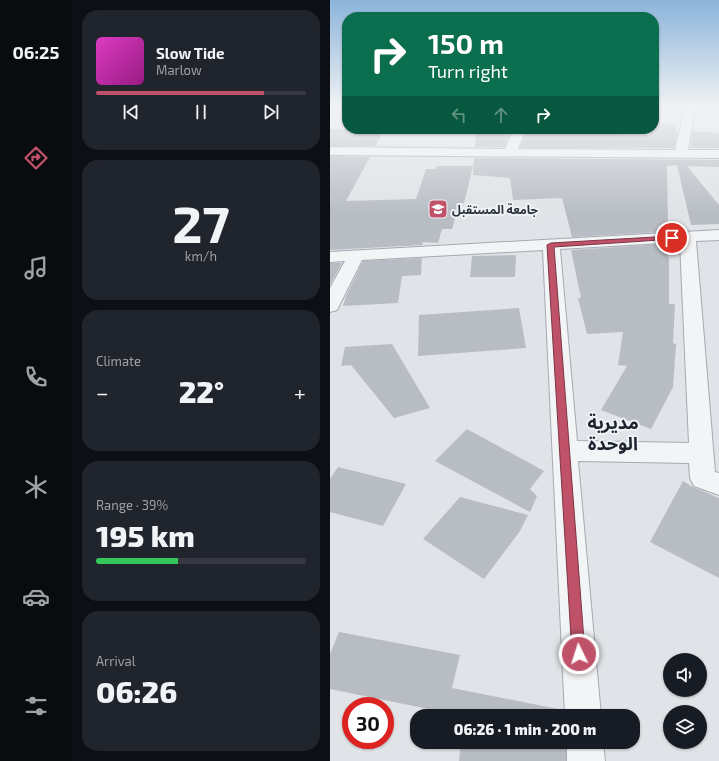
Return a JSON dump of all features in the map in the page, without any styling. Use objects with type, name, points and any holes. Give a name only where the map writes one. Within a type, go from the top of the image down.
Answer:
[{"type":"street","points":[[510,152],[514,143]]},
{"type":"street","points":[[681,154],[683,143]]},
{"type":"street","points":[[330,151],[719,154]]},
{"type":"street","points":[[330,257],[719,235]]},
{"type":"street","points":[[688,237],[703,478],[719,484]]},
{"type":"street","points":[[551,245],[582,709]]},
{"type":"street","points":[[330,306],[356,256]]},
{"type":"street","points":[[564,450],[701,453]]},
{"type":"street","points":[[585,749],[586,761]]},
{"type":"building","points":[[330,143],[377,143],[375,146],[330,146]]},
{"type":"building","points":[[475,143],[506,143],[504,147],[475,147]]},
{"type":"building","points":[[522,143],[675,143],[674,148],[520,148]]},
{"type":"building","points":[[691,143],[719,143],[719,148],[690,148]]},
{"type":"building","points":[[330,156],[370,157],[346,201],[416,199],[426,169],[436,169],[437,166],[473,166],[464,203],[459,203],[452,229],[442,229],[438,243],[423,242],[422,245],[330,250]]},
{"type":"building","points":[[474,158],[719,160],[719,167],[687,166],[719,205],[719,224],[691,225],[677,165],[667,166],[668,225],[658,226],[660,232],[572,237],[562,198],[513,200],[510,178],[473,175]]},
{"type":"building","points":[[664,244],[669,259],[669,304],[675,304],[673,343],[676,344],[673,387],[651,429],[601,410],[627,366],[618,365],[623,332],[587,334],[578,298],[581,298],[571,250]]},
{"type":"building","points":[[516,255],[515,277],[470,277],[472,256]]},
{"type":"building","points":[[422,258],[421,275],[402,276],[398,303],[343,306],[346,296],[363,261]]},
{"type":"building","points":[[330,263],[342,263],[330,285]]},
{"type":"building","points":[[519,308],[526,348],[418,356],[419,315]]},
{"type":"building","points":[[392,344],[430,408],[394,418],[351,365],[341,366],[345,347]]},
{"type":"building","points":[[467,429],[544,471],[530,489],[537,496],[530,512],[435,461]]},
{"type":"building","points":[[338,467],[406,484],[383,526],[330,512],[330,479]]},
{"type":"building","points":[[683,481],[719,498],[719,578],[650,542]]},
{"type":"building","points":[[460,497],[528,515],[520,531],[484,579],[423,539]]},
{"type":"building","points":[[339,632],[460,655],[452,688],[558,709],[429,709],[394,702],[394,697],[369,697],[330,689],[330,654]]},
{"type":"building","points":[[460,749],[566,749],[566,761],[459,761]]},
{"type":"place","name":"جامعة المستقبل","points":[[438,209]]},
{"type":"district","name":"مديرية الوحدة","points":[[613,432]]},
{"type":"route","points":[[579,654],[551,245],[672,238]]}]
